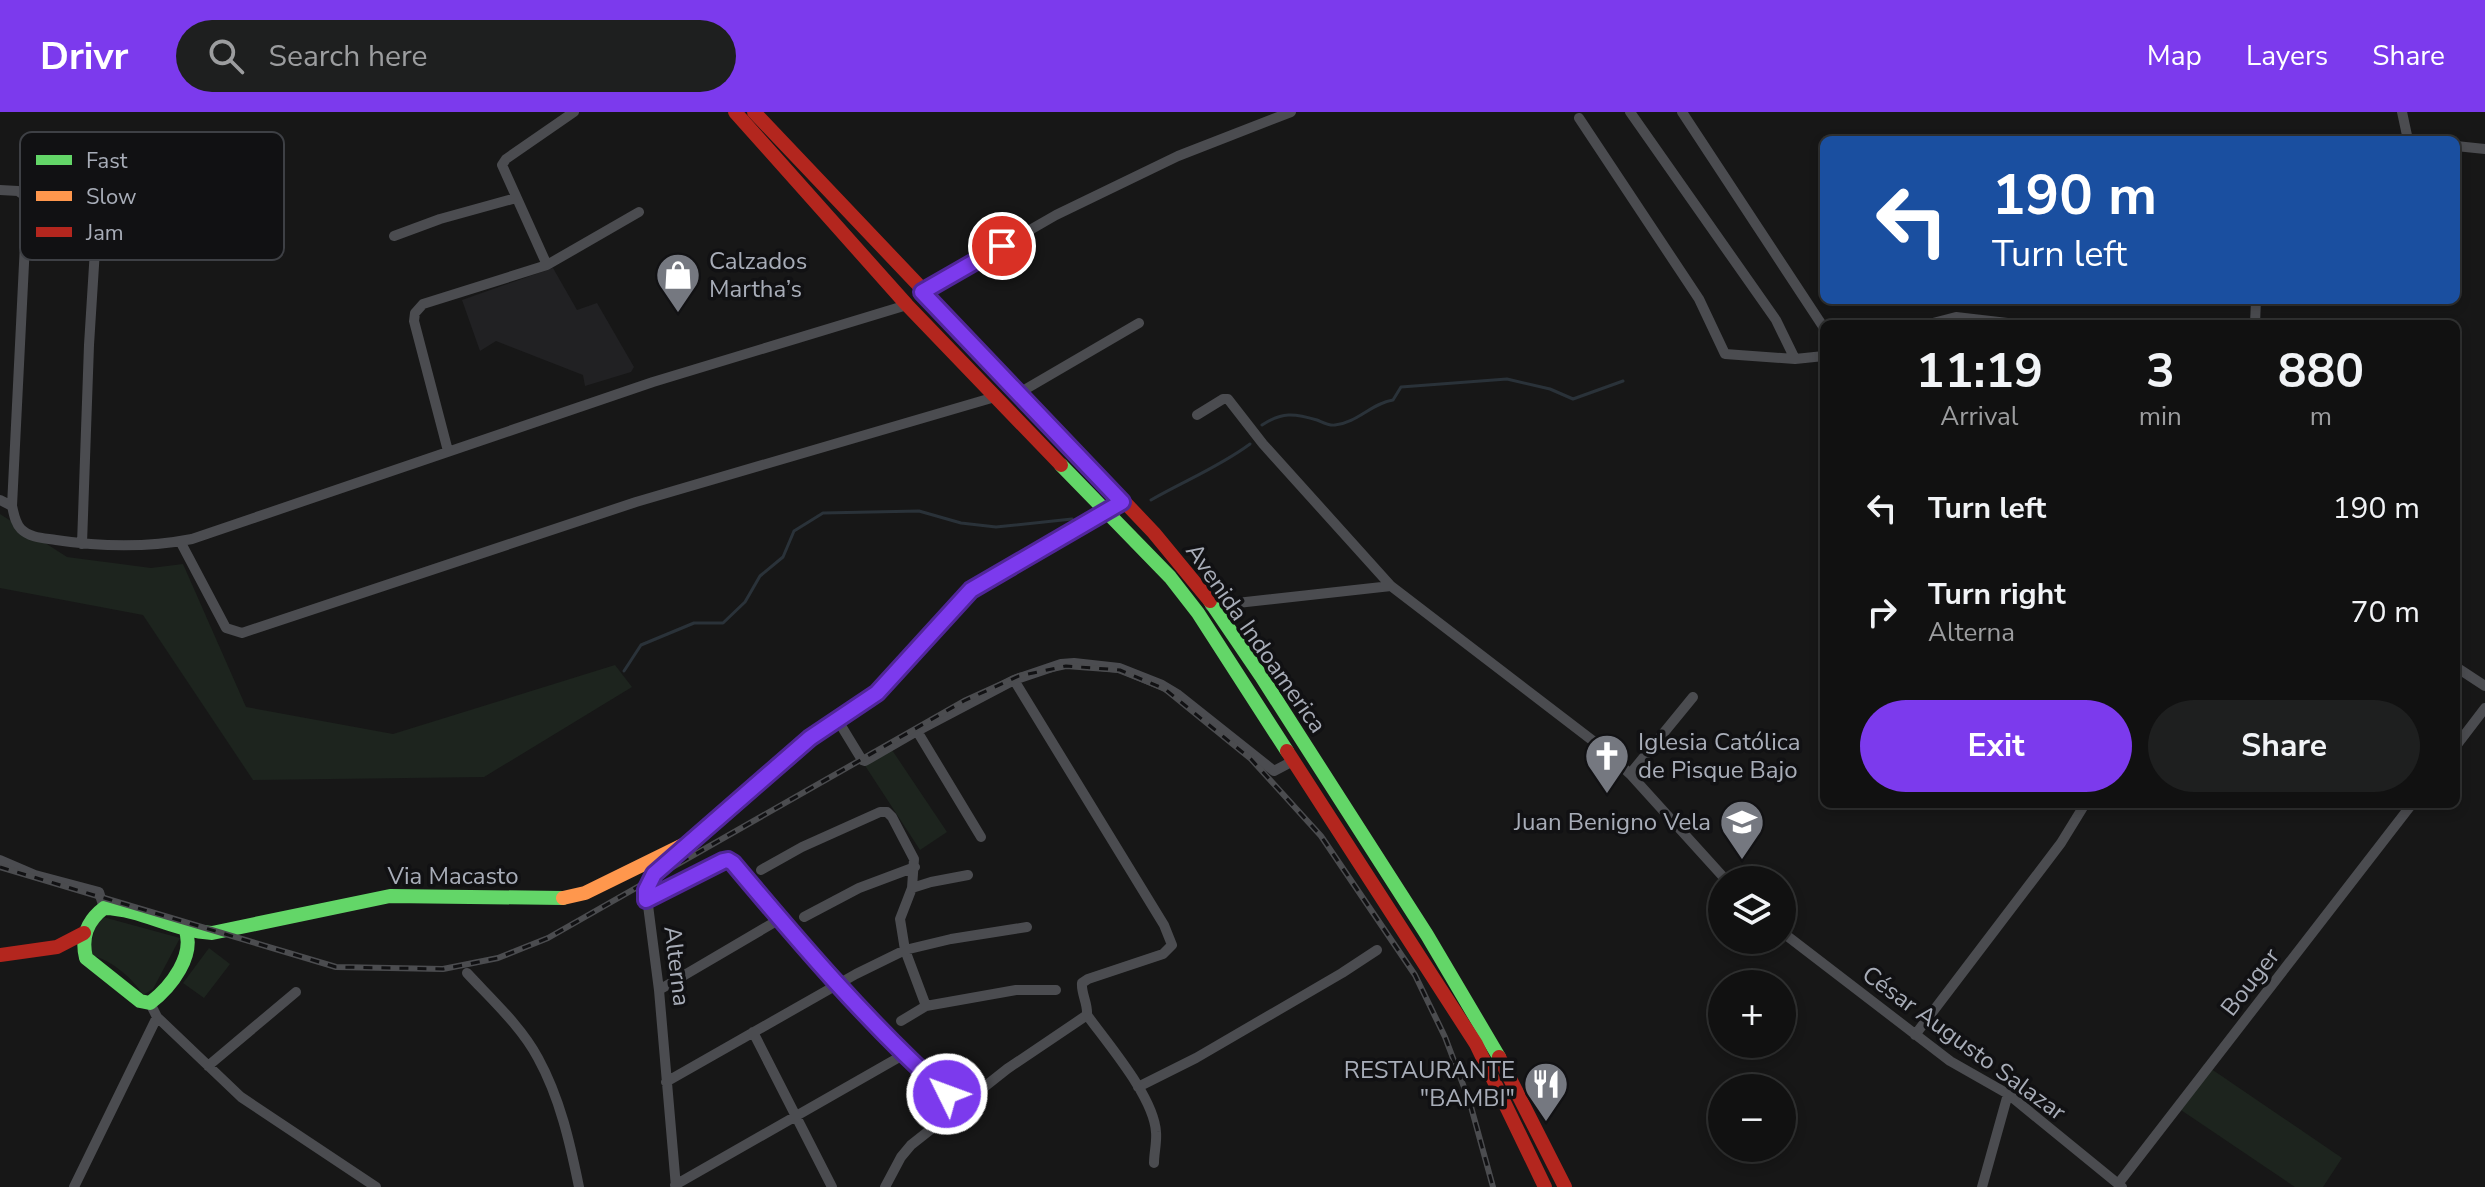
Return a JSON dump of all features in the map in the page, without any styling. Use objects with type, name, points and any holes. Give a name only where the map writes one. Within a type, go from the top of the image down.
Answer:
[{"type":"main road","name":"Avenida Indoamerica","points":[[746,115],[1155,534],[1212,604],[1471,1005],[1526,1103],[1565,1187]]},
{"type":"main road","name":"Avenida Indoamerica","points":[[746,115],[907,305],[1170,577],[1198,613],[1476,1044],[1545,1187]]},
{"type":"main road","name":"Alterna","points":[[695,839],[810,738],[889,682],[971,590],[1122,502]]},
{"type":"main road","points":[[1247,688],[1262,680]]},
{"type":"main road","name":"Via Macasto","points":[[185,928],[201,933],[390,896],[569,898],[625,875],[695,839]]},
{"type":"main road","points":[[86,958],[84,933],[94,915],[104,908],[125,910],[185,928],[191,942],[188,952]]},
{"type":"main road","points":[[0,955],[57,947],[84,933]]},
{"type":"main road","points":[[57,947],[86,958],[140,1001],[150,1003],[162,994],[201,933]]},
{"type":"street","points":[[547,265],[502,165],[506,159],[574,112]]},
{"type":"street","points":[[922,292],[1056,215],[1164,162],[1291,112]]},
{"type":"street","points":[[1630,112],[1776,320],[1795,359]]},
{"type":"street","points":[[1682,112],[1820,322]]},
{"type":"street","points":[[2402,112],[2407,136]]},
{"type":"street","points":[[1579,118],[1699,299],[1725,354],[1795,359],[1820,356]]},
{"type":"street","points":[[2460,146],[2485,149]]},
{"type":"street","points":[[0,190],[20,192]]},
{"type":"street","points":[[394,236],[440,219],[516,198]]},
{"type":"street","points":[[448,451],[414,321],[415,313],[423,304],[547,265],[639,212]]},
{"type":"street","points":[[24,260],[12,506],[20,528],[31,536],[99,546],[180,541],[653,382],[907,305]]},
{"type":"street","points":[[82,544],[94,260]]},
{"type":"street","points":[[1944,320],[1956,317],[1982,320]]},
{"type":"street","points":[[1019,393],[1139,323]]},
{"type":"street","points":[[180,541],[226,628],[242,633],[636,502],[995,397]]},
{"type":"street","points":[[1197,415],[1228,399],[1263,444],[1391,586],[1601,747],[1630,774],[1713,866]]},
{"type":"street","points":[[0,500],[12,506]]},
{"type":"street","points":[[1198,613],[1212,604],[1391,586]]},
{"type":"street","points":[[837,719],[863,761],[1014,680],[1061,664],[1119,668],[1177,694],[1274,771],[1293,761]]},
{"type":"street","points":[[2460,670],[2485,686]]},
{"type":"street","points":[[1014,680],[1172,939],[1169,950],[1163,954],[1082,983],[1088,1005],[1087,1015],[1138,1087],[1152,1113],[1156,1132],[1154,1163]]},
{"type":"street","points":[[1630,774],[1693,697]]},
{"type":"street","points":[[2460,741],[2485,708]]},
{"type":"street","points":[[917,731],[981,837]]},
{"type":"street","points":[[1915,1035],[2061,843],[2083,808]]},
{"type":"street","name":"Bouger","points":[[2120,1186],[2409,808]]},
{"type":"street","points":[[761,870],[791,852],[880,812],[887,812],[915,867],[912,888],[900,919],[905,950],[926,1006]]},
{"type":"street","name":"Alterna","points":[[676,1186],[659,990],[646,890],[654,874],[695,839]]},
{"type":"street","points":[[0,860],[35,875],[99,892],[104,908]]},
{"type":"street","points":[[646,900],[728,860],[903,1055],[960,1105]]},
{"type":"street","points":[[804,917],[859,888],[915,867]]},
{"type":"street","points":[[912,888],[968,875]]},
{"type":"street","points":[[659,990],[780,919]]},
{"type":"street","points":[[666,1082],[905,950],[1027,927]]},
{"type":"street","name":"César Augusto Salazar","points":[[1796,943],[1950,1061],[2008,1094],[2120,1186]]},
{"type":"street","points":[[1138,1087],[1196,1058],[1377,950]]},
{"type":"street","points":[[467,973],[538,1057],[569,1134],[579,1187]]},
{"type":"street","points":[[901,1021],[926,1006],[1016,990],[1056,990]]},
{"type":"street","points":[[208,1066],[296,992]]},
{"type":"street","points":[[150,1003],[157,1017],[241,1097],[376,1187]]},
{"type":"street","points":[[885,1187],[911,1145],[1007,1069],[1087,1015]]},
{"type":"street","points":[[74,1187],[157,1017]]},
{"type":"street","points":[[753,1032],[832,1187]]},
{"type":"street","points":[[676,1186],[903,1055]]},
{"type":"street","points":[[1982,1187],[2008,1094]]},
{"type":"shaded area","points":[[553,268],[577,310],[597,303],[634,367],[631,372],[585,386],[583,375],[496,341],[480,351],[462,300]]},
{"type":"shaded area","points":[[0,514],[67,557],[151,568],[183,564],[246,707],[393,734],[615,665],[632,687],[484,777],[253,780],[143,615],[0,588]]},
{"type":"shaded area","points":[[890,747],[947,832],[920,850],[864,764]]},
{"type":"shaded area","points":[[103,917],[180,938],[153,989],[143,995],[119,969],[103,959],[88,955],[97,921]]},
{"type":"shaded area","points":[[209,948],[230,964],[204,998],[183,983]]},
{"type":"shaded area","points":[[2204,1064],[2342,1158],[2323,1187],[2295,1187],[2175,1106]]},
{"type":"waterway","points":[[1262,425],[1288,415],[1330,425],[1343,423],[1393,400],[1401,387],[1507,379],[1550,389],[1573,399],[1623,381]]},
{"type":"waterway","points":[[1151,500],[1250,444]]},
{"type":"waterway","points":[[624,671],[641,645],[694,623],[723,623],[745,602],[760,576],[783,557],[794,531],[823,513],[919,511],[961,523],[996,527],[1072,519]]},
{"type":"railway","points":[[0,867],[336,967],[443,969],[498,958],[548,938],[964,701],[1019,676],[1066,666],[1120,670],[1165,689],[1251,759],[1321,836],[1415,975],[1445,1037],[1470,1103],[1493,1187]]},
{"type":"traffic: fast","points":[[1061,465],[1170,577],[1198,613],[1287,751]]},
{"type":"traffic: fast","points":[[1210,601],[1427,935],[1499,1057]]},
{"type":"traffic: fast","points":[[185,928],[188,938],[187,949],[180,970],[150,1003],[140,1001],[86,958],[84,943],[87,930],[93,918],[104,908],[132,912],[212,933],[390,896],[563,898]]},
{"type":"traffic: slow","points":[[563,898],[585,893],[695,839],[810,738],[877,693],[971,590],[1024,560]]},
{"type":"traffic: jam","points":[[735,112],[907,305],[1061,465]]},
{"type":"traffic: jam","points":[[754,112],[1154,533],[1210,601]]},
{"type":"traffic: jam","points":[[1024,560],[1115,507]]},
{"type":"traffic: jam","points":[[1287,751],[1476,1044],[1545,1187]]},
{"type":"traffic: jam","points":[[0,955],[57,947],[84,933]]},
{"type":"traffic: jam","points":[[1499,1057],[1565,1187]]},
{"type":"place","name":"Calzados Martha’s","points":[[678,314]]},
{"type":"place","name":"Iglesia Católica de Pisque Bajo","points":[[1607,795]]},
{"type":"place","name":"Juan Benigno Vela","points":[[1742,861]]},
{"type":"place","name":"RESTAURANTE \"BAMBI\"","points":[[1546,1123]]},
{"type":"route","points":[[947,1094],[903,1055],[733,863],[723,861],[646,900],[646,890],[654,874],[810,738],[889,682],[971,590],[1122,502],[922,292],[1002,246]]}]
